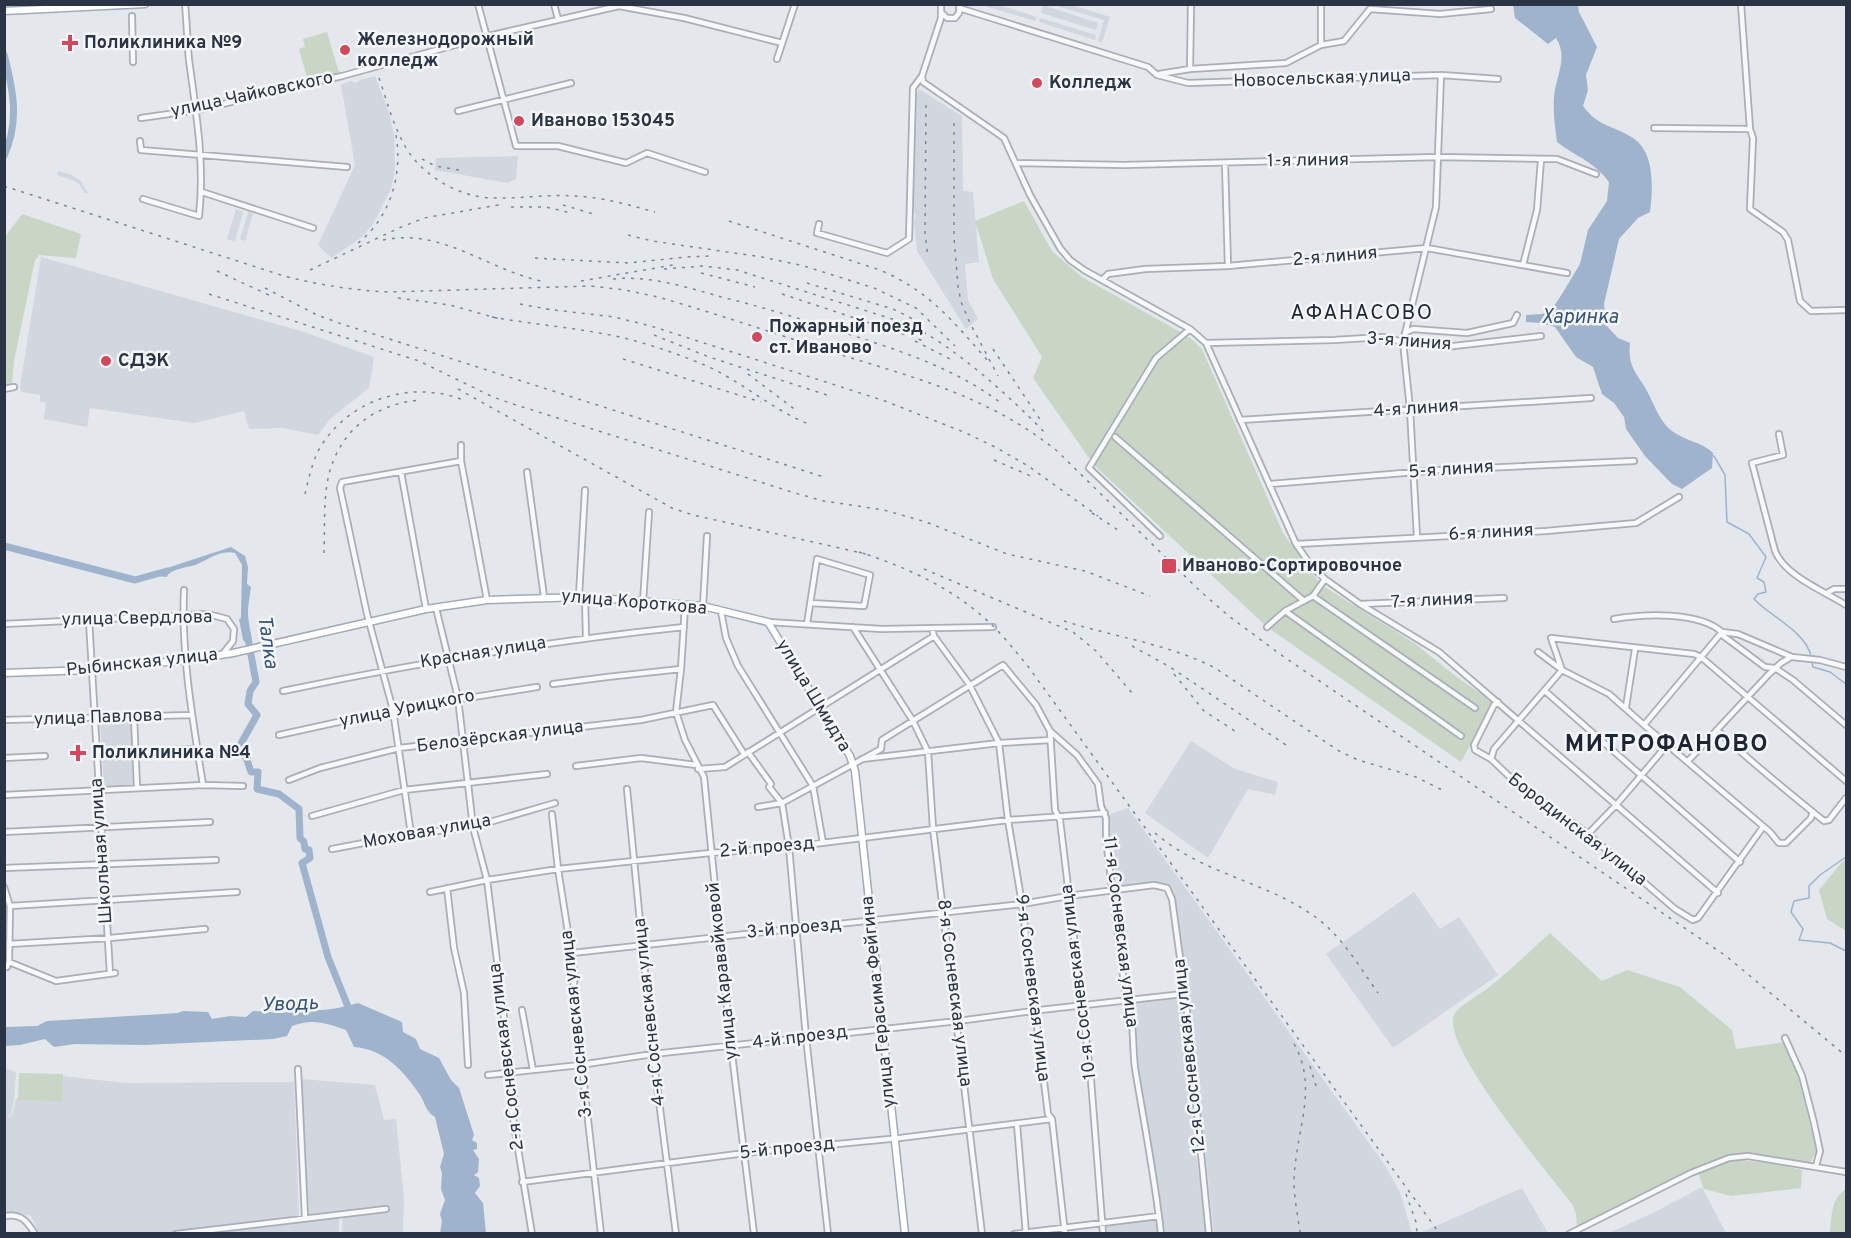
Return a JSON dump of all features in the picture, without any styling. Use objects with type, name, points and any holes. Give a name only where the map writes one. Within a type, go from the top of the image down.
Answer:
[{"type":"main road","points":[[4,9],[145,4]]},
{"type":"main road","name":"улица Короткова","points":[[277,642],[426,609],[488,600],[544,597],[582,596],[703,606],[768,622]]},
{"type":"main road","name":"улица Шмидта","points":[[768,622],[856,761],[855,771]]},
{"type":"main road","name":"Рыбинская улица","points":[[4,673],[90,670],[186,660],[233,653],[277,642]]},
{"type":"main road","name":"улица Герасима Фейгина","points":[[855,771],[905,1233]]},
{"type":"street","points":[[143,199],[199,216],[202,192],[200,154],[185,4]]},
{"type":"street","points":[[478,4],[516,146],[558,146],[626,163],[647,153],[705,172]]},
{"type":"street","points":[[554,4],[558,19]]},
{"type":"street","points":[[777,59],[795,4]]},
{"type":"street","points":[[943,4],[922,82],[1004,138],[1030,195],[1060,248],[1070,260],[1190,329],[1206,343],[1296,544],[1312,567],[1360,604],[1439,652],[1718,893],[1763,827]]},
{"type":"street","points":[[1190,69],[1191,4]]},
{"type":"street","points":[[1321,4],[1321,45]]},
{"type":"street","points":[[1457,12],[1458,4]]},
{"type":"street","points":[[1741,4],[1750,129],[1753,138],[1750,209],[1783,232],[1788,240],[1800,301],[1811,311],[1846,310]]},
{"type":"street","name":"улица Чайковского","points":[[141,118],[197,110],[342,76],[488,36],[608,7],[626,6],[662,13],[782,43]]},
{"type":"street","points":[[942,11],[946,18],[952,19],[959,13],[959,6]]},
{"type":"street","name":"Новосельская улица","points":[[959,6],[1148,67],[1157,75],[1188,82],[1442,75],[1498,79]]},
{"type":"street","points":[[1157,75],[1190,69],[1286,63],[1321,45],[1344,41],[1370,9],[1440,14],[1491,9]]},
{"type":"street","points":[[132,16],[133,62]]},
{"type":"street","points":[[1418,537],[1410,409],[1403,342],[1436,207],[1442,75]]},
{"type":"street","points":[[819,224],[817,233],[887,253],[909,239],[913,88],[922,76]]},
{"type":"street","points":[[458,111],[571,83]]},
{"type":"street","points":[[1654,128],[1750,129]]},
{"type":"street","points":[[140,141],[141,150],[347,167]]},
{"type":"street","name":"1-я линия","points":[[1016,164],[1124,165],[1438,158],[1557,159],[1596,174]]},
{"type":"street","points":[[1523,266],[1537,210],[1541,160]]},
{"type":"street","points":[[1225,163],[1228,266]]},
{"type":"street","points":[[202,192],[314,228]]},
{"type":"street","name":"2-я линия","points":[[1102,279],[1108,274],[1145,269],[1228,266],[1427,248],[1567,273]]},
{"type":"street","points":[[1405,333],[1413,329],[1467,333],[1513,322],[1516,315]]},
{"type":"street","points":[[1160,536],[1089,468],[1156,358],[1190,329]]},
{"type":"street","name":"3-я линия","points":[[1206,343],[1383,337],[1403,342],[1446,347],[1541,336]]},
{"type":"street","points":[[4,389],[14,387]]},
{"type":"street","name":"4-я линия","points":[[1240,420],[1591,398]]},
{"type":"street","points":[[1779,434],[1783,455],[1752,463],[1774,551],[1778,559],[1791,572],[1846,605]]},
{"type":"street","points":[[1115,437],[1304,601]]},
{"type":"street","points":[[461,445],[488,600]]},
{"type":"street","points":[[411,834],[393,710],[370,623],[340,488],[342,482],[462,461]]},
{"type":"street","name":"5-я линия","points":[[1269,484],[1413,472],[1634,461]]},
{"type":"street","points":[[402,472],[426,609]]},
{"type":"street","points":[[527,472],[544,597]]},
{"type":"street","points":[[585,490],[580,560],[586,638]]},
{"type":"street","name":"6-я линия","points":[[1296,544],[1546,531],[1636,523],[1679,497]]},
{"type":"street","points":[[643,602],[649,512]]},
{"type":"street","points":[[703,606],[707,536]]},
{"type":"street","points":[[807,624],[810,603],[817,560],[870,575],[864,606],[810,603]]},
{"type":"street","points":[[1267,627],[1286,611],[1313,596],[1325,579]]},
{"type":"street","points":[[1827,593],[1834,589],[1845,589]]},
{"type":"street","points":[[1840,601],[1840,593],[1845,589]]},
{"type":"street","points":[[184,590],[186,660],[203,784]]},
{"type":"street","points":[[1313,596],[1475,708]]},
{"type":"street","name":"7-я линия","points":[[1360,604],[1504,598]]},
{"type":"street","points":[[676,712],[685,606]]},
{"type":"street","name":"2-я Сосневская улица","points":[[436,608],[458,698],[473,826],[487,880],[515,1106],[512,1112],[532,1233]]},
{"type":"street","points":[[721,611],[726,638],[738,666],[813,786],[823,843]]},
{"type":"street","points":[[1286,611],[1461,736]]},
{"type":"street","name":"улица Свердлова","points":[[4,624],[208,614],[227,619],[234,629],[233,641],[222,655]]},
{"type":"street","points":[[1614,619],[1644,615],[1671,616],[1707,622],[1765,667],[1775,668],[1846,725]]},
{"type":"street","name":"Школьная улица","points":[[9,944],[8,964],[56,981],[112,973],[107,939],[88,620]]},
{"type":"street","name":"улица Короткова","points":[[768,622],[932,629],[993,627]]},
{"type":"street","name":"Красная улица","points":[[283,691],[450,658],[586,638],[684,627]]},
{"type":"street","points":[[853,627],[913,721],[928,752]]},
{"type":"street","points":[[932,629],[934,636],[969,684],[999,743]]},
{"type":"street","points":[[1722,633],[1738,634],[1792,657],[1820,660],[1846,667]]},
{"type":"street","points":[[1644,725],[1722,633]]},
{"type":"street","points":[[576,766],[641,758],[697,767],[724,767],[934,636]]},
{"type":"street","points":[[1562,670],[1551,638],[1694,654],[1701,657],[1843,774],[1846,781]]},
{"type":"street","points":[[1626,707],[1635,649]]},
{"type":"street","points":[[1538,652],[1562,670],[1602,689],[1626,707],[1777,841],[1784,844],[1811,818],[1812,814]]},
{"type":"street","points":[[1688,761],[1775,668],[1792,657]]},
{"type":"street","name":"11-я Сосневская улица","points":[[969,684],[1003,665],[1036,705],[1050,731],[1077,755],[1098,784],[1106,818],[1106,839],[1125,999],[1131,1020],[1135,1066],[1161,1233]]},
{"type":"street","points":[[553,684],[681,669]]},
{"type":"street","points":[[1491,759],[1494,749],[1562,670]]},
{"type":"street","points":[[758,807],[782,803],[880,749],[882,740],[969,684]]},
{"type":"street","name":"улица Урицкого","points":[[279,735],[393,710],[537,687]]},
{"type":"street","points":[[1545,691],[1740,862]]},
{"type":"street","name":"Бородинская улица","points":[[1498,702],[1494,705],[1474,745],[1478,752],[1491,759],[1512,778],[1588,834],[1675,909],[1693,920],[1698,918],[1718,893]]},
{"type":"street","name":"Белозёрская улица","points":[[289,780],[320,768],[399,748],[641,720],[713,705],[746,753]]},
{"type":"street","name":"улица Каравайковой","points":[[676,712],[697,767],[704,777],[731,1046],[754,1233]]},
{"type":"street","name":"улица Павлова","points":[[4,720],[192,715]]},
{"type":"street","points":[[134,717],[137,788]]},
{"type":"street","name":"10-я Сосневская улица","points":[[1050,731],[1055,810],[1058,817],[1091,1080],[1103,1233]]},
{"type":"street","points":[[1718,731],[1795,796],[1812,814],[1824,821],[1828,821],[1846,798]]},
{"type":"street","points":[[856,761],[999,743],[1051,740]]},
{"type":"street","name":"9-я Сосневская улица","points":[[999,743],[1048,1114],[1052,1119],[1065,1231]]},
{"type":"street","points":[[1588,834],[1617,804],[1667,744]]},
{"type":"street","points":[[136,751],[197,749]]},
{"type":"street","name":"8-я Сосневская улица","points":[[928,752],[933,828],[982,1233]]},
{"type":"street","points":[[746,753],[771,784],[769,787],[782,803],[789,847],[806,1037],[828,1233]]},
{"type":"street","points":[[4,758],[45,756]]},
{"type":"street","points":[[312,816],[404,790],[547,774]]},
{"type":"street","points":[[4,795],[203,784],[243,786]]},
{"type":"street","name":"4-я Сосневская улица","points":[[627,789],[653,1054],[676,1233]]},
{"type":"street","name":"Моховая улица","points":[[332,849],[411,834],[473,826],[555,803]]},
{"type":"street","name":"2-й проезд","points":[[430,892],[558,869],[789,847],[1008,820],[1104,813]]},
{"type":"street","name":"3-я Сосневская улица","points":[[552,814],[575,977],[573,988],[580,1065],[601,1233]]},
{"type":"street","points":[[4,832],[210,822]]},
{"type":"street","points":[[4,868],[216,860]]},
{"type":"street","name":"3-й проезд","points":[[572,953],[871,922],[1022,904],[1112,890],[1159,886]]},
{"type":"street","name":"12-я Сосневская улица","points":[[1159,886],[1167,888],[1172,899],[1183,994],[1186,1002],[1209,1233]]},
{"type":"street","points":[[4,887],[10,906],[9,944],[107,939],[205,929]]},
{"type":"street","points":[[447,888],[454,948],[464,993],[468,1065]]},
{"type":"street","points":[[10,906],[237,892]]},
{"type":"street","name":"4-й проезд","points":[[488,1075],[1183,994]]},
{"type":"street","name":"2-я Сосневская улица","points":[[522,1010],[533,1070]]},
{"type":"street","points":[[1785,1038],[1802,1076],[1814,1124],[1820,1152],[1816,1166]]},
{"type":"street","points":[[297,1070],[305,1217]]},
{"type":"street","name":"5-й проезд","points":[[522,1182],[745,1153],[971,1130],[1052,1119]]},
{"type":"street","points":[[1017,1124],[1026,1233]]},
{"type":"street","points":[[1569,1233],[1691,1173],[1729,1158],[1748,1156],[1846,1172]]},
{"type":"street","points":[[176,1233],[228,1230],[305,1217],[386,1209]]},
{"type":"street","points":[[4,1216],[20,1216],[27,1221],[35,1233]]},
{"type":"street","points":[[1014,1233],[1065,1231],[1102,1223],[1159,1216]]},
{"type":"street","points":[[1581,1228],[1585,1233]]},
{"type":"shaded area","points":[[982,5],[999,5],[1037,17],[1035,21]]},
{"type":"shaded area","points":[[1043,5],[1098,23],[1096,30],[1041,13]]},
{"type":"shaded area","points":[[1053,5],[1072,5],[1110,17],[1102,43],[1098,41],[1104,20]]},
{"type":"shaded area","points":[[1040,18],[1096,35],[1095,40],[1039,22]]},
{"type":"shaded area","points":[[375,76],[388,109],[394,135],[395,170],[391,189],[373,224],[362,237],[331,258],[318,245],[355,165],[341,85],[350,81],[357,83]]},
{"type":"shaded area","points":[[919,89],[962,116],[963,191],[973,192],[979,262],[965,264],[968,300],[978,319],[966,329],[917,251],[914,222],[916,215],[912,210],[916,95]]},
{"type":"shaded area","points":[[518,156],[516,179],[507,183],[435,170],[436,158]]},
{"type":"shaded area","points":[[58,171],[80,180],[88,193],[85,193],[79,184],[57,175]]},
{"type":"shaded area","points":[[236,209],[243,212],[235,241],[227,239]]},
{"type":"shaded area","points":[[248,212],[253,213],[245,241],[240,239]]},
{"type":"shaded area","points":[[41,257],[304,332],[374,357],[369,388],[330,419],[318,435],[283,428],[249,429],[244,411],[194,423],[90,408],[87,427],[44,419],[46,402],[40,402],[40,395],[21,392],[20,386]]},
{"type":"shaded area","points":[[100,721],[133,721],[136,785],[104,786]]},
{"type":"shaded area","points":[[1191,741],[1235,769],[1278,782],[1275,795],[1248,789],[1208,858],[1145,813]]},
{"type":"shaded area","points":[[1128,808],[1384,1164],[1400,1192],[1412,1233],[1214,1233],[1175,900],[1172,891],[1164,883],[1118,885],[1105,816]]},
{"type":"shaded area","points":[[1414,892],[1440,929],[1459,917],[1498,975],[1393,1048],[1326,954]]},
{"type":"shaded area","points":[[1180,994],[1206,1233],[1165,1233],[1136,1066],[1128,1000]]},
{"type":"shaded area","points":[[5,1068],[16,1072],[11,1114],[5,1119]]},
{"type":"shaded area","points":[[62,1076],[126,1083],[294,1082],[299,1217],[170,1234],[39,1233],[31,1216],[12,1212],[5,1215],[4,1120],[12,1115],[16,1099],[41,1092]]},
{"type":"shaded area","points":[[301,1079],[375,1085],[384,1120],[396,1119],[404,1199],[403,1233],[342,1233],[343,1215],[358,1210],[309,1215]]},
{"type":"shaded area","points":[[1702,1187],[1726,1233],[1607,1234],[1657,1211]]},
{"type":"shaded area","points":[[1522,1188],[1548,1233],[1420,1233]]},
{"type":"shaded area","points":[[339,1217],[339,1233],[229,1234],[230,1229]]},
{"type":"shaded area","points":[[1155,1218],[1157,1233],[1105,1233],[1104,1224]]},
{"type":"green space","points":[[327,32],[339,73],[308,81],[299,49],[305,47],[303,39]]},
{"type":"green space","points":[[1024,201],[1052,251],[1082,277],[1190,338],[1202,349],[1283,533],[1320,584],[1414,643],[1493,702],[1461,762],[1267,627],[1094,465],[1033,378],[1042,357],[993,279],[975,221]]},
{"type":"green space","points":[[22,214],[81,234],[76,258],[39,255],[35,260],[14,361],[12,384],[5,385],[5,237]]},
{"type":"green space","points":[[1846,860],[1846,931],[1827,919],[1819,890]]},
{"type":"green space","points":[[1550,933],[1602,981],[1627,970],[1680,987],[1732,1030],[1736,1049],[1786,1042],[1798,1077],[1817,1151],[1808,1165],[1753,1156],[1720,1158],[1577,1228],[1576,1214],[1572,1204],[1498,1109],[1462,1051],[1454,1028],[1455,1013],[1458,1010],[1512,968]]},
{"type":"green space","points":[[19,1073],[63,1074],[62,1101],[18,1100]]},
{"type":"green space","points":[[1734,1160],[1771,1163],[1802,1170],[1801,1188],[1731,1196],[1704,1189],[1698,1173]]},
{"type":"green space","points":[[1846,1189],[1846,1233],[1823,1233],[1830,1232],[1835,1202]]},
{"type":"water","name":"Харинка","points":[[1513,5],[1578,5],[1579,12],[1597,47],[1586,75],[1588,90],[1583,106],[1600,122],[1633,138],[1640,144],[1649,162],[1652,182],[1650,212],[1638,218],[1619,239],[1604,304],[1606,325],[1618,338],[1630,343],[1632,366],[1665,424],[1672,431],[1704,446],[1713,453],[1712,468],[1682,489],[1672,484],[1645,456],[1626,429],[1624,417],[1614,403],[1602,394],[1593,367],[1576,357],[1555,327],[1526,322],[1526,315],[1542,314],[1552,309],[1580,264],[1588,230],[1607,201],[1609,182],[1591,164],[1557,142],[1554,104],[1561,60],[1560,45],[1556,38],[1548,44],[1515,18]]},
{"type":"water","points":[[231,547],[245,556],[248,567],[247,584],[251,587],[248,615],[252,642],[246,643],[243,640],[239,619],[241,618],[242,565],[235,553],[224,552],[195,565],[175,570],[167,577],[157,576],[164,569]]},
{"type":"water","points":[[358,1003],[402,1022],[403,1032],[416,1039],[420,1049],[439,1058],[451,1080],[459,1088],[474,1135],[472,1140],[477,1143],[477,1149],[473,1150],[479,1159],[478,1172],[474,1175],[479,1178],[480,1186],[475,1193],[483,1203],[486,1233],[440,1233],[442,1221],[440,1214],[445,1200],[441,1189],[440,1167],[444,1154],[435,1117],[400,1070],[375,1052],[354,1047],[346,1030],[326,1024],[306,1022],[292,1026],[287,1036],[273,1039],[144,1045],[75,1044],[54,1047],[45,1039],[5,1046],[5,1027],[37,1026],[47,1021],[183,1011],[208,1012],[212,1019],[230,1016],[246,1017],[253,1011],[283,1013],[299,1009],[300,1006],[322,1010]]},
{"type":"waterway","name":"Талка","points":[[4,54],[13,105],[12,130],[4,156]]},
{"type":"waterway","name":"Харинка","points":[[1713,456],[1725,475],[1727,522],[1749,534],[1766,557],[1757,578],[1764,582],[1766,592],[1758,594],[1754,599],[1795,632],[1808,647],[1811,656]]},
{"type":"waterway","name":"Талка","points":[[4,546],[135,580],[167,571]]},
{"type":"waterway","name":"Талка","points":[[247,633],[256,682],[250,691],[248,704],[257,715],[239,747],[251,772],[258,772],[257,789],[279,794],[299,809],[300,838],[304,842],[305,849],[309,850],[310,858],[302,863],[328,957],[351,1014]]},
{"type":"waterway","name":"Харинка","points":[[1812,662],[1813,667],[1830,672],[1846,684]]},
{"type":"waterway","name":"Харинка","points":[[1846,857],[1820,875],[1809,886],[1809,898],[1794,901],[1791,912],[1803,929],[1799,940],[1830,943],[1846,951]]},
{"type":"railway","points":[[379,78],[397,130],[412,157],[431,175],[454,189],[479,197],[492,198],[584,197],[655,212]]},
{"type":"railway","points":[[926,105],[925,232],[928,258]]},
{"type":"railway","points":[[954,123],[954,238],[958,286],[961,302],[970,323],[998,376]]},
{"type":"railway","points":[[358,243],[378,221],[392,195],[398,165],[396,135]]},
{"type":"railway","points":[[422,159],[435,166],[459,170]]},
{"type":"railway","points":[[4,186],[284,276],[323,284],[388,292],[591,286],[658,297],[921,380],[976,402],[1030,431],[1056,450],[1200,591],[1230,617],[1284,657],[1726,956],[1846,1056]]},
{"type":"railway","points":[[310,270],[424,218],[504,204]]},
{"type":"railway","points":[[563,205],[597,215]]},
{"type":"railway","points":[[511,207],[546,207],[571,213]]},
{"type":"railway","points":[[729,221],[880,270],[897,278],[913,287],[939,308],[988,361]]},
{"type":"railway","points":[[628,235],[804,266],[874,288],[916,308],[955,346]]},
{"type":"railway","points":[[383,240],[405,238],[446,245],[525,277],[546,282]]},
{"type":"railway","points":[[535,258],[628,263],[711,256]]},
{"type":"railway","points":[[581,281],[673,265]]},
{"type":"railway","points":[[664,269],[703,266],[737,270],[908,324],[963,359],[1017,405],[1047,435]]},
{"type":"railway","points":[[217,271],[271,296]]},
{"type":"railway","points":[[701,273],[755,287]]},
{"type":"railway","points":[[613,279],[627,278],[670,283],[772,310],[848,334],[908,354],[947,371],[966,380],[1001,403]]},
{"type":"railway","points":[[807,283],[893,309],[917,321]]},
{"type":"railway","points":[[265,288],[317,315],[342,324],[824,477]]},
{"type":"railway","points":[[209,294],[419,361],[510,403],[795,493],[824,501],[884,510],[926,522],[1007,554],[1085,571],[1150,596]]},
{"type":"railway","points":[[782,294],[924,341]]},
{"type":"railway","points":[[398,298],[450,305],[500,319]]},
{"type":"railway","points":[[520,304],[552,310]]},
{"type":"railway","points":[[546,309],[614,317],[651,326],[885,401],[966,433],[997,448],[1028,466],[1098,516]]},
{"type":"railway","points":[[492,317],[608,335],[666,350],[721,373],[784,412],[811,425]]},
{"type":"railway","points":[[654,335],[709,357],[827,395]]},
{"type":"railway","points":[[915,341],[952,360]]},
{"type":"railway","points":[[993,349],[1041,421]]},
{"type":"railway","points":[[623,359],[761,402]]},
{"type":"railway","points":[[748,374],[797,411]]},
{"type":"railway","points":[[458,389],[672,508],[693,515],[866,554]]},
{"type":"railway","points":[[305,494],[313,464],[321,446],[334,429],[366,405],[385,397],[426,392],[466,401]]},
{"type":"railway","points":[[324,553],[327,484],[342,444],[351,432],[375,413],[404,402],[420,400]]},
{"type":"railway","points":[[994,460],[1033,477]]},
{"type":"railway","points":[[1092,513],[1118,530]]},
{"type":"railway","points":[[859,552],[896,565],[947,591],[978,613],[1010,645],[1027,665],[1440,1234]]},
{"type":"railway","points":[[924,569],[1073,632],[1096,651],[1133,694]]},
{"type":"railway","points":[[1064,621],[1160,647],[1215,668],[1339,751],[1358,760],[1416,777],[1444,791]]},
{"type":"railway","points":[[1132,646],[1170,667],[1289,747]]},
{"type":"railway","points":[[1174,674],[1204,711],[1238,733]]},
{"type":"railway","points":[[1155,833],[1193,859],[1275,894],[1314,916],[1333,932],[1378,993]]},
{"type":"railway","points":[[1294,1044],[1301,1059],[1305,1089],[1305,1104],[1294,1175],[1300,1232]]},
{"type":"railway","points":[[1310,1066],[1317,1089]]},
{"type":"railway","points":[[1406,1194],[1416,1222],[1417,1234]]},
{"type":"place","name":"Поликлиника №9","points":[[70,43]]},
{"type":"place","name":"Железнодорожный колледж","points":[[345,50]]},
{"type":"place","name":"Колледж","points":[[1037,83]]},
{"type":"place","name":"Иваново 153045","points":[[519,121]]},
{"type":"place","name":"Пожарный поезд ст. Иваново","points":[[757,337]]},
{"type":"place","name":"СДЭК","points":[[106,361]]},
{"type":"place","name":"Иваново-Сортировочное","points":[[1169,566]]},
{"type":"place","name":"Поликлиника №4","points":[[78,753]]},
{"type":"district","name":"АФАНАСОВО","points":[[1362,313]]},
{"type":"district","name":"МИТРОФАНОВО","points":[[1667,745]]},
{"type":"water label","name":"Уводь","points":[[290,1005]]}]
